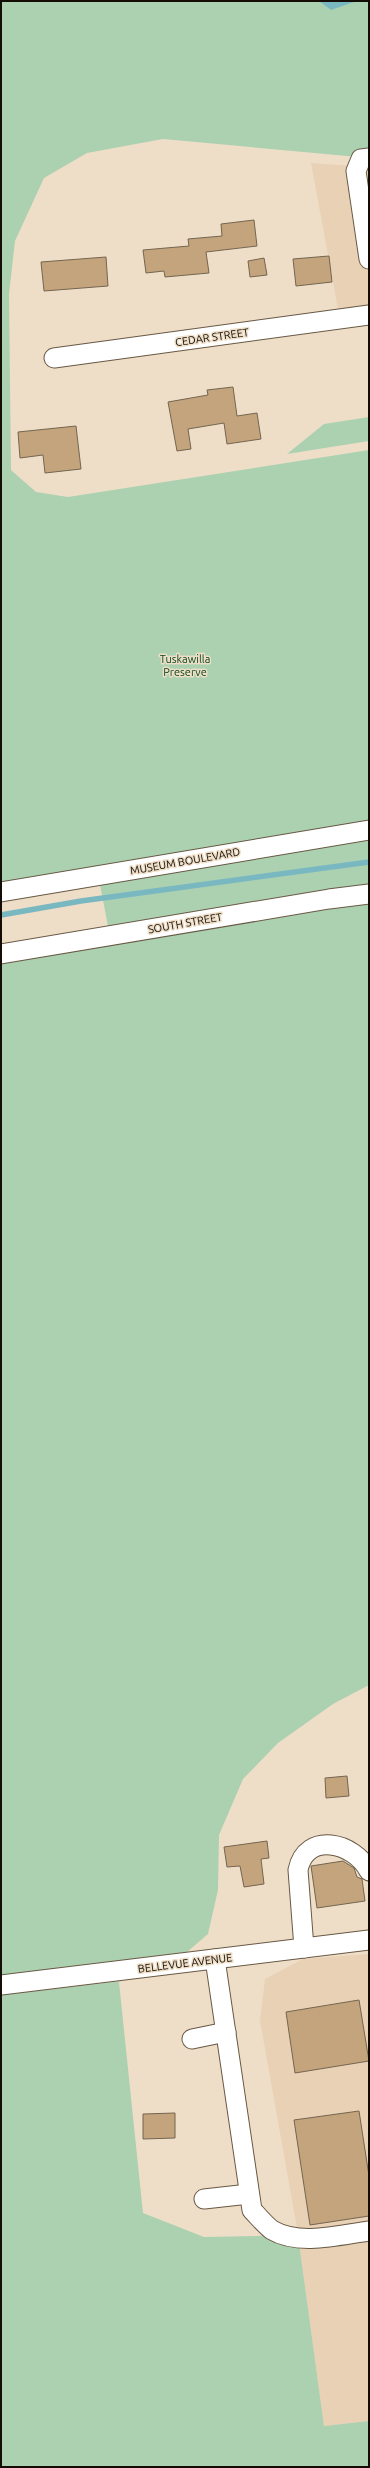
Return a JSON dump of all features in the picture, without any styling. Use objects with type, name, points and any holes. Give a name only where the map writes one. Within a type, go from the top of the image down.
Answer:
[{"type":"street","points":[[369,158],[362,159],[356,171],[369,259]]},
{"type":"street","name":"CEDAR STREET","points":[[54,358],[369,315]]},
{"type":"street","name":"MUSEUM BOULEVARD","points":[[1,892],[369,830]]},
{"type":"street","name":"SOUTH STREET","points":[[1,954],[329,899],[369,894]]},
{"type":"street","points":[[304,1948],[298,1870],[300,1860],[312,1848],[330,1844],[341,1846],[355,1853],[369,1870]]},
{"type":"street","name":"BELLEVUE AVENUE","points":[[1,1985],[369,1940]]},
{"type":"street","points":[[215,1959],[252,2210],[272,2230],[301,2238],[318,2238],[369,2231]]},
{"type":"street","points":[[192,2039],[226,2032]]},
{"type":"street","points":[[204,2199],[249,2194]]},
{"type":"shaded area","points":[[311,163],[369,167],[369,305],[338,309]]},
{"type":"shaded area","points":[[369,1954],[369,2421],[324,2426],[297,2228],[260,2021],[265,1979],[303,1959]]},
{"type":"green space","name":"Tuskawilla Preserve","points":[[1,1],[369,1],[369,158],[163,139],[87,153],[44,178],[15,241],[9,294],[11,470],[36,492],[68,497],[369,450],[369,830],[1,892]]},
{"type":"green space","points":[[369,417],[369,441],[287,454],[324,424]]},
{"type":"green space","points":[[369,840],[369,884],[328,889],[108,926],[100,885]]},
{"type":"green space","points":[[369,904],[369,1685],[333,1704],[278,1743],[243,1779],[219,1835],[218,1890],[208,1934],[187,1952],[1,1975],[1,964],[330,909]]},
{"type":"green space","points":[[122,1981],[119,1982],[143,2213],[204,2237],[259,2236],[297,2228],[324,2426],[369,2421],[369,2467],[1,2467],[1,1995]]},
{"type":"water","points":[[319,1],[357,1],[331,10]]},
{"type":"building","points":[[254,220],[257,246],[206,252],[209,273],[165,277],[164,271],[146,273],[143,250],[189,246],[188,239],[222,236],[221,224]]},
{"type":"building","points":[[329,256],[332,282],[296,286],[293,259]]},
{"type":"building","points":[[106,257],[108,286],[44,291],[41,262]]},
{"type":"building","points":[[264,258],[267,275],[250,277],[248,261]]},
{"type":"building","points":[[233,387],[237,416],[257,413],[261,439],[227,444],[224,423],[188,429],[191,449],[177,451],[168,402],[208,395],[207,390]]},
{"type":"building","points":[[76,426],[81,469],[45,473],[43,455],[20,458],[18,432]]},
{"type":"building","points":[[347,1776],[349,1796],[326,1798],[325,1778]]},
{"type":"building","points":[[267,1841],[269,1858],[261,1859],[264,1884],[244,1887],[240,1866],[227,1867],[224,1847]]},
{"type":"building","points":[[343,1861],[354,1868],[357,1877],[362,1879],[365,1901],[317,1908],[311,1866]]},
{"type":"building","points":[[359,2000],[369,2061],[295,2073],[286,2012]]},
{"type":"building","points":[[359,2111],[369,2176],[369,2216],[310,2225],[294,2120]]},
{"type":"building","points":[[175,2113],[175,2138],[143,2139],[143,2114]]},
{"type":"waterway","points":[[1,915],[81,901],[369,862]]}]
